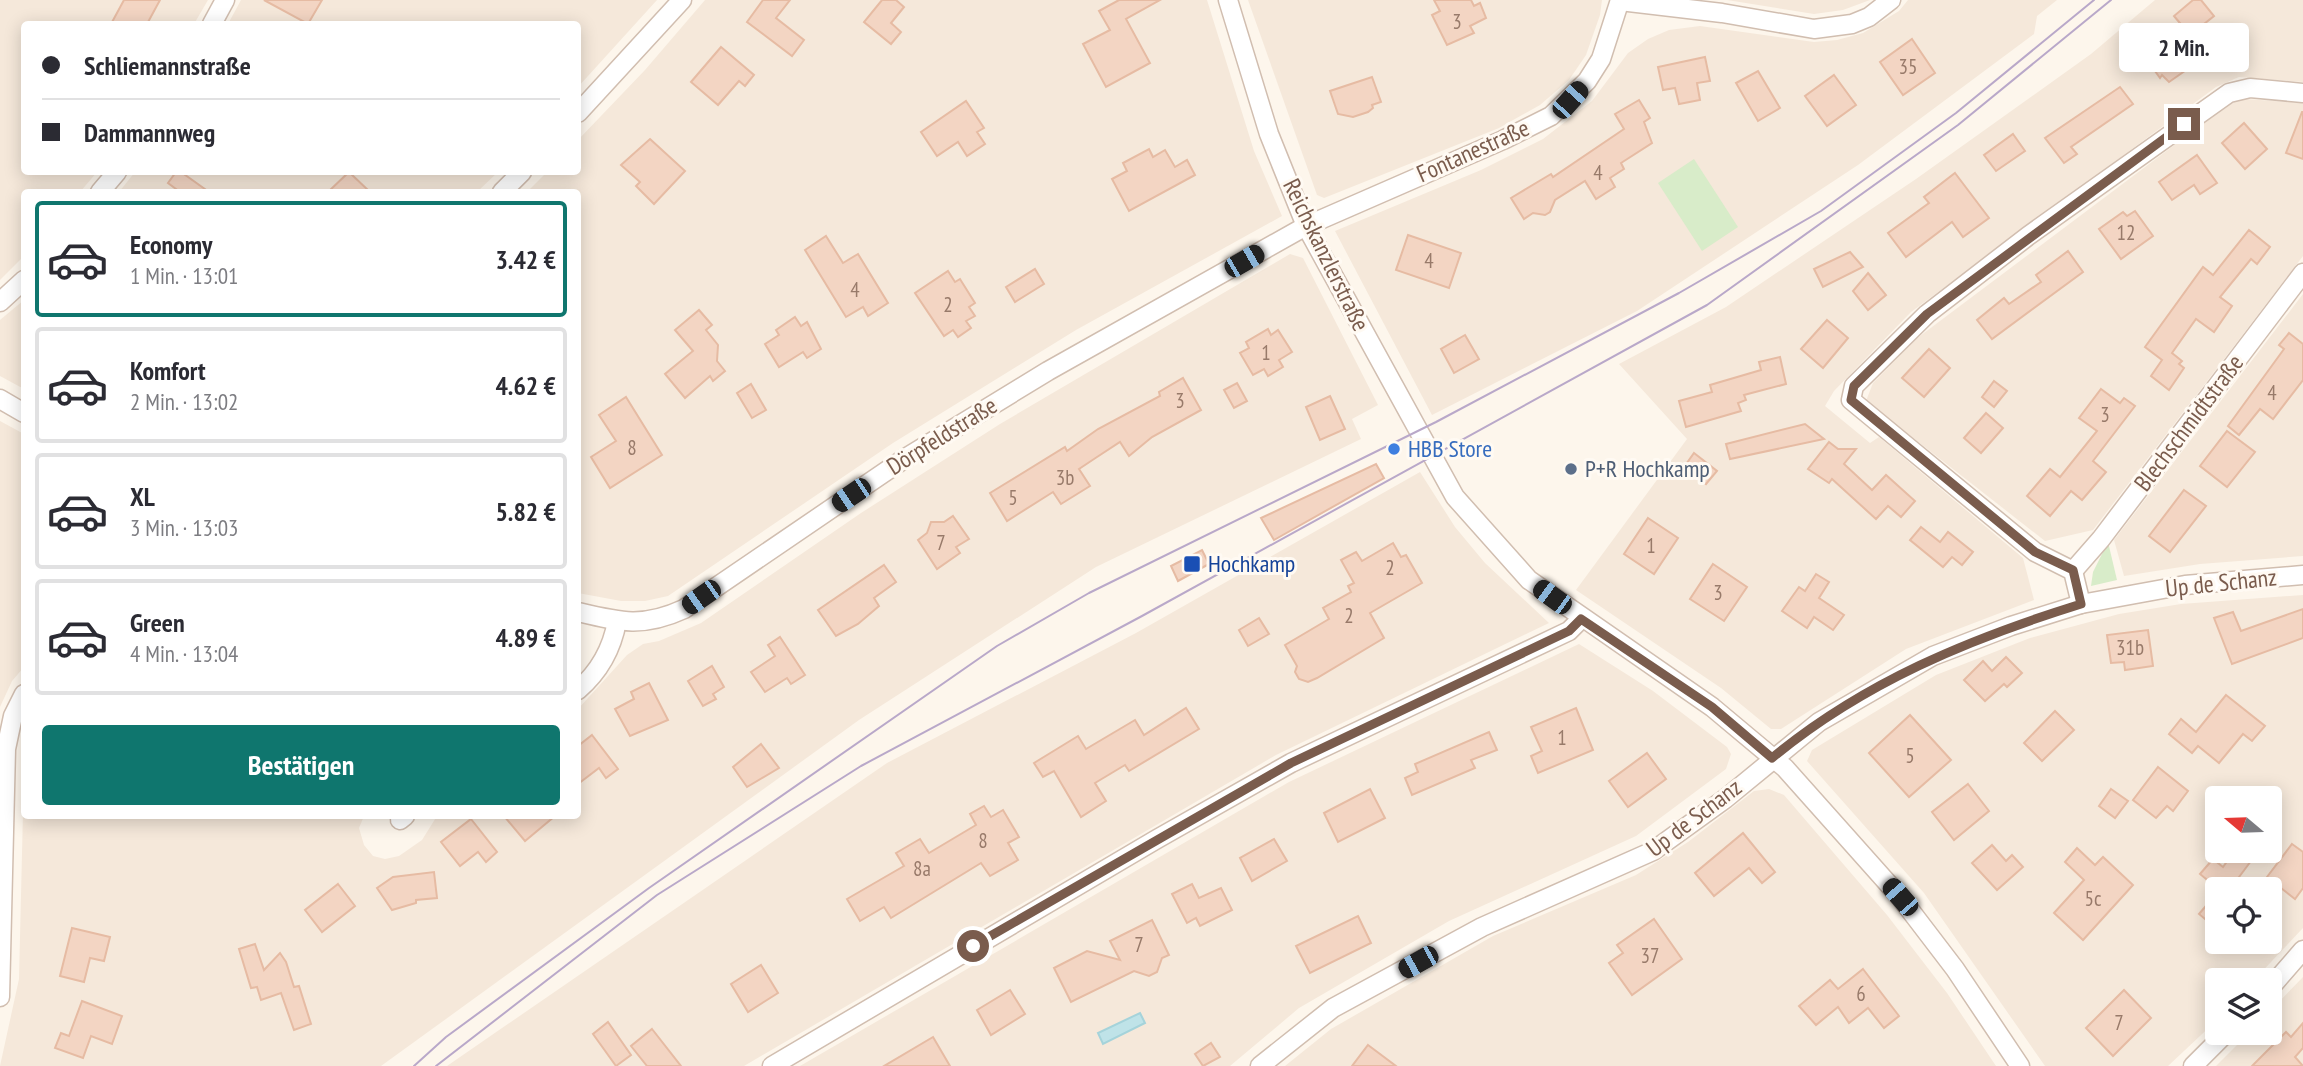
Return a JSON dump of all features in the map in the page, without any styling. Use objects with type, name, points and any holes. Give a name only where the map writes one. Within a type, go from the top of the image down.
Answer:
[{"type":"street","points":[[214,21],[225,0]]},
{"type":"street","points":[[581,110],[682,0]]},
{"type":"street","name":"Reichskanzlerstraße","points":[[1228,0],[1269,134],[1306,226],[1455,497],[1529,579],[1581,619],[1712,707],[1772,758],[1844,832],[1900,897],[1955,969],[2020,1066]]},
{"type":"street","points":[[1620,1],[1722,13],[1814,29],[1852,24],[1869,17],[1891,0]]},
{"type":"street","name":"Fontanestraße","points":[[1306,226],[1503,140],[1550,116],[1587,81],[1601,59],[1620,1]]},
{"type":"street","points":[[2081,604],[2073,570],[2035,552],[1851,400],[1854,386],[1927,314],[2028,236],[2229,93],[2250,88],[2303,93]]},
{"type":"street","points":[[103,189],[114,175]]},
{"type":"street","points":[[505,189],[519,175]]},
{"type":"street","name":"Dörpfeldstraße","points":[[581,613],[617,621],[642,623],[662,619],[684,609],[918,450],[1048,371],[1306,226]]},
{"type":"street","name":"Blechschmidtstraße","points":[[2073,570],[2109,529],[2303,273]]},
{"type":"street","points":[[0,302],[21,283]]},
{"type":"street","points":[[0,399],[21,410]]},
{"type":"street","name":"Up de Schanz","points":[[1260,1066],[1333,1009],[1471,933],[1653,851],[1725,799],[1772,758],[1855,699],[1933,656],[2011,626],[2081,604],[2185,585],[2303,575]]},
{"type":"street","points":[[772,1066],[1157,838],[1279,770],[1569,631],[1581,619]]},
{"type":"street","points":[[581,687],[605,659],[617,621]]},
{"type":"street","points":[[0,997],[6,749],[13,716],[21,700]]},
{"type":"street","points":[[2282,974],[2303,950]]},
{"type":"street","points":[[2193,1066],[2214,1045]]},
{"type":"shaded area","points":[[0,0],[208,0],[196,21],[21,21],[21,175],[94,175],[83,189],[21,189],[21,259],[0,280]]},
{"type":"shaded area","points":[[241,0],[657,0],[581,84],[581,21],[230,21]]},
{"type":"shaded area","points":[[705,0],[1207,0],[1254,151],[1282,216],[1076,330],[893,443],[668,596],[645,601],[621,601],[581,594],[581,189],[530,189],[544,175],[581,175],[581,137],[645,70]]},
{"type":"shaded area","points":[[1248,0],[1602,0],[1600,15],[1586,55],[1569,80],[1540,105],[1499,128],[1324,198],[1317,195]]},
{"type":"shaded area","points":[[1727,0],[1870,0],[1843,10],[1814,14]]},
{"type":"shaded area","points":[[1908,0],[2057,0],[2037,16],[2034,34],[1858,165],[1637,311],[1432,415],[1335,231],[1481,170],[1543,139],[1592,101],[1628,53],[1648,39],[1669,30],[1700,26],[1814,42],[1837,40],[1863,33],[1899,11]]},
{"type":"shaded area","points":[[2155,0],[2303,0],[2303,82],[2239,77],[2216,87],[1911,312],[1834,391],[1825,406],[1870,443],[1879,437],[2023,558],[2034,600],[1906,649],[1781,729],[1771,729],[1721,688],[1576,590],[1687,439],[1619,364],[1726,307],[1916,179],[2091,54]]},
{"type":"shaded area","points":[[2237,100],[2303,103],[2303,256],[2093,530],[2045,541],[1866,401],[1873,383],[1916,339],[2193,131]]},
{"type":"shaded area","points":[[133,175],[495,175],[480,189],[121,189]]},
{"type":"shaded area","points":[[1290,254],[1303,258],[1378,405],[1352,419],[1361,439],[1096,567],[859,720],[381,1066],[0,1066],[19,979],[23,819],[363,819],[359,828],[364,845],[373,856],[385,859],[399,856],[422,840],[435,819],[581,819],[581,706],[627,655],[643,644],[659,641],[701,623],[861,513],[1000,424]]},
{"type":"shaded area","points":[[2303,294],[2303,556],[2200,564],[2124,576],[2114,540]]},
{"type":"shaded area","points":[[21,302],[21,387],[0,376],[0,320]]},
{"type":"shaded area","points":[[0,421],[21,432],[21,670],[12,681],[0,707]]},
{"type":"shaded area","points":[[1420,472],[1455,527],[1485,563],[1549,623],[1276,755],[744,1066],[447,1066],[887,763],[1136,633]]},
{"type":"shaded area","points":[[2303,595],[2303,928],[2282,950],[2282,877],[2205,877],[2205,954],[2278,954],[2265,968],[2205,968],[2205,1031],[2168,1066],[2045,1066],[1924,893],[1807,761],[1812,750],[1936,675],[2030,638],[2119,614],[2181,604]]},
{"type":"shaded area","points":[[1579,644],[1653,691],[1727,747],[1731,754],[1726,769],[1636,836],[1449,921],[1299,1008],[1230,1066],[800,1066],[1289,782]]},
{"type":"shaded area","points":[[1769,789],[1784,795],[1887,915],[1947,993],[1996,1066],[1285,1066],[1331,1029],[1493,936],[1636,875],[1688,842],[1754,791]]},
{"type":"shaded area","points":[[2303,977],[2303,1066],[2216,1066],[2237,1045],[2282,1045],[2282,999]]},
{"type":"green space","points":[[1694,159],[1738,227],[1702,251],[1658,183]]},
{"type":"green space","points":[[2108,542],[2117,580],[2091,586],[2093,572]]},
{"type":"water","points":[[1140,1013],[1145,1023],[1103,1044],[1098,1033]]},
{"type":"building","points":[[124,0],[160,0],[149,21],[113,21]]},
{"type":"building","points":[[264,0],[322,0],[310,21],[302,21]]},
{"type":"building","points":[[763,0],[790,0],[776,18],[804,40],[792,56],[747,22]]},
{"type":"building","points":[[882,0],[896,0],[904,7],[891,23],[901,32],[891,44],[864,22]]},
{"type":"building","points":[[1119,0],[1160,0],[1126,19],[1150,63],[1106,87],[1083,44],[1110,30],[1099,11]]},
{"type":"building","points":[[1434,0],[1471,0],[1474,6],[1480,3],[1486,18],[1470,26],[1474,33],[1447,45],[1432,15],[1440,11]]},
{"type":"building","points":[[2193,0],[2201,0],[2214,16],[2190,35],[2174,16]]},
{"type":"building","points":[[1912,39],[1935,73],[1903,95],[1880,62]]},
{"type":"building","points":[[721,47],[754,75],[745,86],[739,81],[718,105],[691,82]]},
{"type":"building","points":[[2174,47],[2189,68],[2169,82],[2162,75],[2160,78],[2150,64]]},
{"type":"building","points":[[1705,57],[1710,81],[1697,83],[1700,100],[1679,104],[1675,88],[1663,90],[1658,67]]},
{"type":"building","points":[[1758,71],[1780,108],[1758,121],[1736,83]]},
{"type":"building","points":[[1834,75],[1856,105],[1827,126],[1805,96]]},
{"type":"building","points":[[1372,77],[1381,102],[1372,105],[1373,108],[1368,112],[1353,117],[1338,114],[1330,91]]},
{"type":"building","points":[[2120,87],[2133,104],[2071,147],[2077,154],[2064,163],[2045,138]]},
{"type":"building","points":[[1639,100],[1650,118],[1644,122],[1652,143],[1621,163],[1624,169],[1610,178],[1615,187],[1596,199],[1585,181],[1555,200],[1550,212],[1545,215],[1533,213],[1524,219],[1511,198],[1551,174],[1553,177],[1624,129],[1615,114]]},
{"type":"building","points":[[966,101],[984,128],[977,132],[985,144],[967,156],[958,142],[937,156],[921,132]]},
{"type":"building","points":[[2303,112],[2303,159],[2286,153]]},
{"type":"building","points":[[2244,123],[2267,149],[2245,169],[2222,143]]},
{"type":"building","points":[[2013,134],[2025,151],[1996,171],[1984,155]]},
{"type":"building","points":[[650,139],[685,171],[654,204],[636,186],[640,182],[621,165]]},
{"type":"building","points":[[1149,149],[1153,157],[1165,150],[1175,167],[1187,160],[1195,175],[1129,211],[1112,179],[1127,171],[1123,163]]},
{"type":"building","points":[[2197,155],[2217,183],[2200,194],[2194,185],[2172,200],[2159,182]]},
{"type":"building","points":[[1955,173],[1989,218],[1963,237],[1952,222],[1906,257],[1888,233],[1929,203],[1924,197]]},
{"type":"building","points":[[174,175],[185,175],[205,189],[176,189],[168,183]]},
{"type":"building","points":[[346,175],[352,175],[367,189],[331,189]]},
{"type":"building","points":[[2135,211],[2153,236],[2121,259],[2099,229],[2123,212],[2127,216]]},
{"type":"building","points":[[2249,230],[2270,247],[2257,264],[2251,259],[2220,297],[2232,306],[2214,332],[2196,319],[2172,353],[2182,361],[2179,364],[2184,368],[2169,390],[2151,376],[2162,360],[2145,347],[2203,267],[2213,275]]},
{"type":"building","points":[[1408,235],[1461,253],[1449,288],[1396,270]]},
{"type":"building","points":[[826,236],[843,263],[858,254],[888,303],[868,316],[863,307],[846,317],[805,250]]},
{"type":"building","points":[[2068,251],[2083,272],[1992,339],[1977,320],[2004,298],[2009,304],[2041,282],[2036,275]]},
{"type":"building","points":[[1850,252],[1863,267],[1823,287],[1814,269]]},
{"type":"building","points":[[1035,269],[1044,284],[1015,302],[1006,287]]},
{"type":"building","points":[[948,271],[955,282],[960,279],[975,303],[969,307],[975,316],[966,321],[971,328],[958,337],[953,330],[944,336],[915,293]]},
{"type":"building","points":[[1868,273],[1886,295],[1868,310],[1853,291]]},
{"type":"building","points":[[699,310],[712,325],[706,330],[718,345],[717,361],[725,371],[713,381],[710,376],[685,398],[665,374],[693,351],[675,330]]},
{"type":"building","points":[[795,317],[801,326],[807,322],[821,349],[807,358],[803,352],[779,367],[765,344],[779,335],[776,330]]},
{"type":"building","points":[[1827,320],[1848,338],[1823,368],[1801,349]]},
{"type":"building","points":[[1268,329],[1271,335],[1278,330],[1292,352],[1279,360],[1283,367],[1268,376],[1264,369],[1253,375],[1240,353],[1249,348],[1246,342]]},
{"type":"building","points":[[2289,333],[2303,344],[2303,380],[2273,419],[2260,409],[2239,435],[2228,426],[2284,349],[2279,345]]},
{"type":"building","points":[[1465,335],[1479,359],[1454,373],[1441,349]]},
{"type":"building","points":[[1929,349],[1950,368],[1924,397],[1902,378]]},
{"type":"building","points":[[1780,357],[1786,384],[1744,395],[1746,400],[1738,403],[1741,411],[1686,427],[1679,401],[1712,392],[1710,385],[1761,370],[1759,362]]},
{"type":"building","points":[[1183,378],[1201,410],[1152,437],[1129,456],[1120,442],[1079,469],[1090,486],[1061,504],[1053,492],[1007,521],[990,493],[1065,447],[1067,451],[1098,429],[1160,396],[1159,392]]},
{"type":"building","points":[[1994,381],[2007,391],[1994,407],[1982,397]]},
{"type":"building","points":[[1237,383],[1247,401],[1234,408],[1224,390]]},
{"type":"building","points":[[751,384],[766,410],[752,418],[737,393]]},
{"type":"building","points":[[2101,389],[2120,403],[2124,398],[2135,406],[2093,461],[2106,472],[2082,500],[2071,491],[2050,516],[2027,496],[2050,469],[2060,477],[2097,431],[2079,418]]},
{"type":"building","points":[[1330,396],[1345,429],[1320,440],[1306,407]]},
{"type":"building","points":[[626,397],[662,455],[610,488],[591,457],[616,441],[599,415]]},
{"type":"building","points":[[1986,413],[2003,428],[1981,453],[1964,438]]},
{"type":"building","points":[[1805,424],[1824,439],[1730,459],[1726,444]]},
{"type":"building","points":[[2227,431],[2255,452],[2227,487],[2200,466]]},
{"type":"building","points":[[1829,442],[1838,449],[1856,449],[1844,464],[1872,490],[1886,475],[1915,501],[1901,517],[1888,506],[1876,519],[1832,479],[1829,483],[1808,469]]},
{"type":"building","points":[[1694,453],[1717,471],[1706,484],[1684,467]]},
{"type":"building","points":[[1376,464],[1384,478],[1274,540],[1261,518]]},
{"type":"building","points":[[2184,490],[2206,506],[2170,552],[2149,536]]},
{"type":"building","points":[[953,516],[969,539],[956,547],[960,553],[937,569],[918,540],[927,533],[931,522],[944,522]]},
{"type":"building","points":[[1648,518],[1678,538],[1654,574],[1624,554]]},
{"type":"building","points":[[1921,527],[1940,542],[1948,532],[1973,552],[1962,565],[1952,557],[1943,567],[1910,540]]},
{"type":"building","points":[[1393,543],[1401,557],[1406,555],[1422,583],[1370,613],[1384,638],[1317,678],[1308,682],[1299,679],[1295,672],[1297,666],[1285,645],[1329,619],[1323,608],[1351,592],[1348,586],[1354,583],[1341,560],[1356,552],[1362,561]]},
{"type":"building","points":[[1202,550],[1209,564],[1178,581],[1171,566]]},
{"type":"building","points":[[1713,564],[1747,587],[1724,621],[1690,599]]},
{"type":"building","points":[[884,565],[896,582],[874,598],[879,606],[858,624],[836,636],[818,610]]},
{"type":"building","points":[[1816,574],[1829,582],[1819,598],[1844,615],[1833,630],[1814,617],[1807,628],[1782,611],[1799,587],[1805,591]]},
{"type":"building","points":[[2303,609],[2303,638],[2232,664],[2214,618],[2233,612],[2241,631]]},
{"type":"building","points":[[1259,618],[1269,634],[1248,646],[1239,630]]},
{"type":"building","points":[[2148,630],[2153,666],[2125,670],[2124,662],[2111,663],[2107,635]]},
{"type":"building","points":[[780,637],[805,675],[791,684],[787,678],[765,692],[751,672],[775,656],[768,645]]},
{"type":"building","points":[[2006,657],[2022,673],[2007,687],[2004,684],[1985,701],[1964,680],[1983,661],[1992,671]]},
{"type":"building","points":[[712,666],[724,687],[713,694],[716,699],[703,706],[688,681]]},
{"type":"building","points":[[649,683],[668,720],[630,736],[615,709],[634,699],[631,692]]},
{"type":"building","points":[[2226,695],[2265,726],[2252,741],[2243,734],[2219,763],[2198,746],[2192,753],[2169,734],[2181,719],[2196,732]]},
{"type":"building","points":[[1186,708],[1199,729],[1129,771],[1125,765],[1095,783],[1106,801],[1081,817],[1054,771],[1043,777],[1034,763],[1078,736],[1086,749],[1135,720],[1144,735]]},
{"type":"building","points":[[1576,708],[1593,750],[1538,773],[1531,756],[1542,751],[1531,727]]},
{"type":"building","points":[[2055,711],[2074,730],[2042,761],[2024,743]]},
{"type":"building","points":[[1910,715],[1951,760],[1909,797],[1869,753]]},
{"type":"building","points":[[1489,732],[1497,750],[1471,760],[1475,768],[1412,795],[1405,778],[1418,772],[1415,764]]},
{"type":"building","points":[[592,735],[618,769],[606,778],[599,768],[581,782],[581,744]]},
{"type":"building","points":[[761,744],[779,768],[747,787],[733,767]]},
{"type":"building","points":[[1647,753],[1666,779],[1628,807],[1609,781]]},
{"type":"building","points":[[2158,767],[2188,791],[2173,811],[2167,806],[2156,818],[2133,800]]},
{"type":"building","points":[[1968,784],[1989,811],[1954,840],[1932,812]]},
{"type":"building","points":[[1370,789],[1385,818],[1338,842],[1324,813]]},
{"type":"building","points":[[2111,789],[2128,801],[2115,818],[2099,806]]},
{"type":"building","points":[[984,806],[991,817],[1003,810],[1019,837],[1008,843],[1018,860],[990,876],[981,863],[891,918],[884,907],[860,921],[847,899],[904,866],[896,853],[920,839],[929,853],[976,825],[970,814]]},
{"type":"building","points":[[471,819],[497,852],[486,862],[478,852],[460,866],[441,842]]},
{"type":"building","points":[[507,819],[551,819],[525,841]]},
{"type":"building","points":[[1743,833],[1775,872],[1762,883],[1749,868],[1714,896],[1695,873]]},
{"type":"building","points":[[1274,839],[1287,861],[1252,881],[1240,858]]},
{"type":"building","points":[[2292,844],[2303,852],[2303,888],[2295,899],[2282,889],[2282,877],[2267,877],[2278,863],[2282,863],[2282,857]]},
{"type":"building","points":[[1992,845],[2006,861],[2012,855],[2023,867],[1997,890],[1972,863]]},
{"type":"building","points":[[2077,848],[2095,865],[2103,857],[2133,885],[2083,940],[2054,913],[2084,880],[2065,862]]},
{"type":"building","points":[[2210,863],[2218,863],[2223,867],[2226,863],[2250,863],[2239,877],[2205,878],[2200,874]]},
{"type":"building","points":[[434,872],[437,898],[416,900],[416,903],[392,910],[377,888],[393,877]]},
{"type":"building","points":[[338,884],[355,906],[322,932],[305,910]]},
{"type":"building","points":[[1192,884],[1199,898],[1221,888],[1232,910],[1200,926],[1196,918],[1187,923],[1172,894]]},
{"type":"building","points":[[2205,907],[2205,919],[2199,914]]},
{"type":"building","points":[[1358,916],[1371,943],[1310,973],[1296,946]]},
{"type":"building","points":[[1654,919],[1682,959],[1632,995],[1609,963],[1623,953],[1617,945]]},
{"type":"building","points":[[1152,920],[1169,955],[1162,958],[1157,972],[1149,976],[1134,971],[1071,1002],[1054,968],[1087,951],[1120,960],[1110,941]]},
{"type":"building","points":[[72,928],[110,937],[104,961],[90,958],[84,982],[60,976]]},
{"type":"building","points":[[255,944],[264,970],[280,953],[286,962],[294,987],[299,986],[311,1024],[294,1030],[281,993],[261,1000],[257,987],[251,988],[239,949]]},
{"type":"building","points":[[761,965],[778,993],[748,1012],[731,984]]},
{"type":"building","points":[[1863,969],[1899,1016],[1884,1028],[1868,1008],[1849,1023],[1838,1007],[1816,1025],[1799,1006],[1830,980],[1838,989]]},
{"type":"building","points":[[1010,990],[1025,1014],[991,1035],[977,1010]]},
{"type":"building","points":[[2124,990],[2151,1018],[2113,1056],[2086,1028]]},
{"type":"building","points":[[82,1001],[122,1016],[112,1044],[91,1036],[83,1058],[55,1048],[61,1033],[69,1036]]},
{"type":"building","points":[[608,1022],[631,1055],[616,1066],[593,1034]]},
{"type":"building","points":[[2303,1023],[2303,1048],[2295,1057],[2303,1066],[2252,1066],[2273,1045],[2282,1045],[2282,1036],[2286,1032],[2291,1037]]},
{"type":"building","points":[[652,1029],[681,1066],[647,1066],[631,1046]]},
{"type":"building","points":[[933,1037],[950,1066],[884,1066]]},
{"type":"building","points":[[1211,1043],[1220,1057],[1203,1066],[1195,1054]]},
{"type":"building","points":[[1368,1045],[1396,1066],[1352,1066]]},
{"type":"tram line","points":[[414,1066],[446,1037],[649,888],[997,646],[1089,593],[1436,422],[1679,293],[1821,211],[1956,113],[2094,0]]},
{"type":"tram line","points":[[436,1066],[657,895],[861,766],[1142,616],[1707,305],[1958,125],[2111,0]]},
{"type":"place","name":"HBB Store","points":[[1394,449]]},
{"type":"place","name":"P+R Hochkamp","points":[[1571,469]]},
{"type":"place","name":"Hochkamp","points":[[1192,564]]},
{"type":"route","points":[[973,946],[1291,763],[1569,631],[1581,619],[1712,707],[1772,758],[1819,722],[1866,692],[1933,656],[2011,626],[2081,604],[2073,570],[2035,552],[1851,400],[1854,386],[1927,314],[2028,236],[2184,124]]}]
